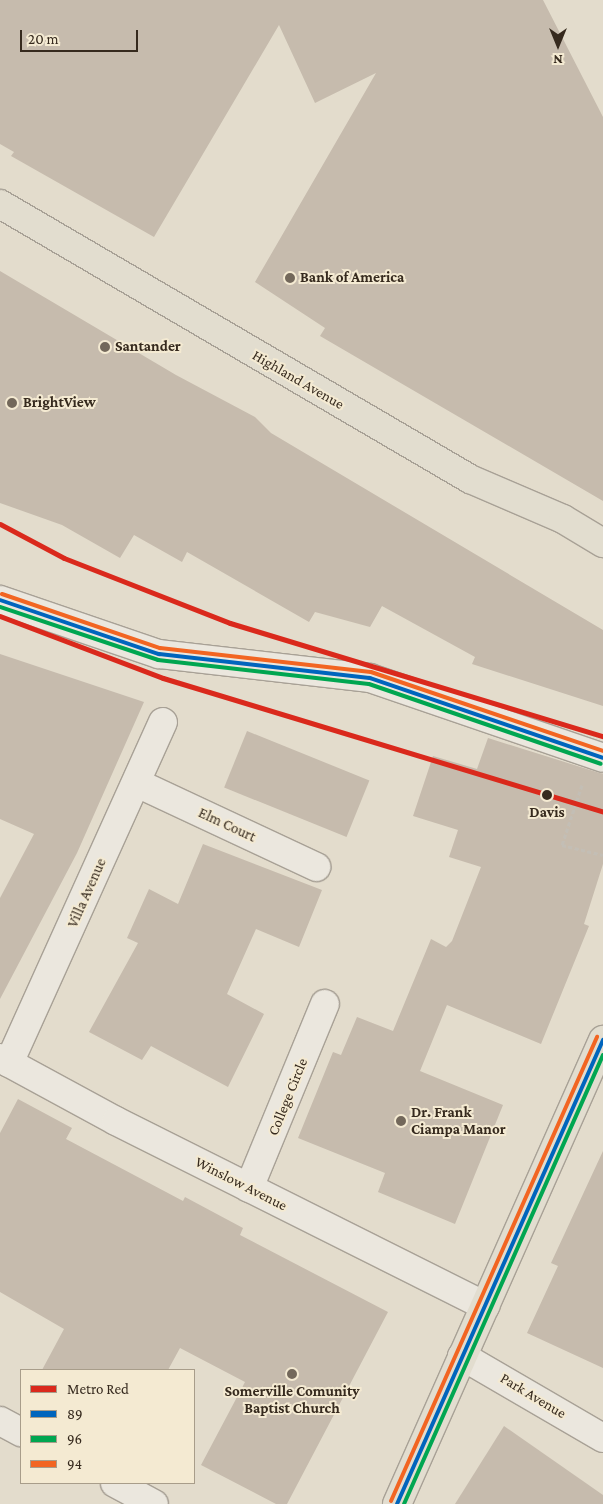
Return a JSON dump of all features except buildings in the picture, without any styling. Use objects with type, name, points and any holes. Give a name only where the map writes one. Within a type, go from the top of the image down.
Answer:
[{"type":"main road","name":"Highland Avenue","points":[[0,204],[470,479],[563,519],[603,543]]},
{"type":"main road","points":[[397,1504],[603,1040]]},
{"type":"street","points":[[0,600],[159,654],[370,678],[603,758]]},
{"type":"street","name":"Villa Avenue","points":[[5,1060],[137,783],[163,722]]},
{"type":"street","name":"Elm Court","points":[[137,783],[316,867]]},
{"type":"street","name":"College Circle","points":[[250,1188],[325,1004]]},
{"type":"street","name":"Winslow Avenue","points":[[5,1060],[250,1188],[485,1306]]},
{"type":"street","name":"Park Avenue","points":[[462,1356],[603,1438]]},
{"type":"street","points":[[0,1421],[20,1431]]},
{"type":"street","points":[[117,1484],[154,1504]]},
{"type":"path","points":[[583,783],[562,845],[603,855]]},
{"type":"metro line","name":"Red","points":[[0,524],[64,558],[230,623],[603,736]]},
{"type":"metro line","name":"Red","points":[[0,616],[163,678],[603,812]]},
{"type":"transit line","name":"94","points":[[2,594],[160,648],[371,672],[603,751]]},
{"type":"transit line","name":"89","points":[[0,600],[159,654],[370,678],[603,758]]},
{"type":"transit line","name":"96","points":[[0,607],[158,660],[369,684],[601,764]]},
{"type":"transit line","name":"94","points":[[391,1501],[597,1037]]},
{"type":"transit line","name":"89","points":[[397,1504],[603,1040]]},
{"type":"transit line","name":"96","points":[[404,1504],[603,1055]]},
{"type":"place","name":"Bank of America","points":[[290,278]]},
{"type":"place","name":"Santander","points":[[105,347]]},
{"type":"place","name":"BrightView","points":[[12,403]]},
{"type":"place","name":"Davis","points":[[547,795]]},
{"type":"place","name":"Dr. Frank Ciampa Manor","points":[[401,1121]]},
{"type":"place","name":"Somerville Comunity Baptist Church","points":[[292,1374]]}]
